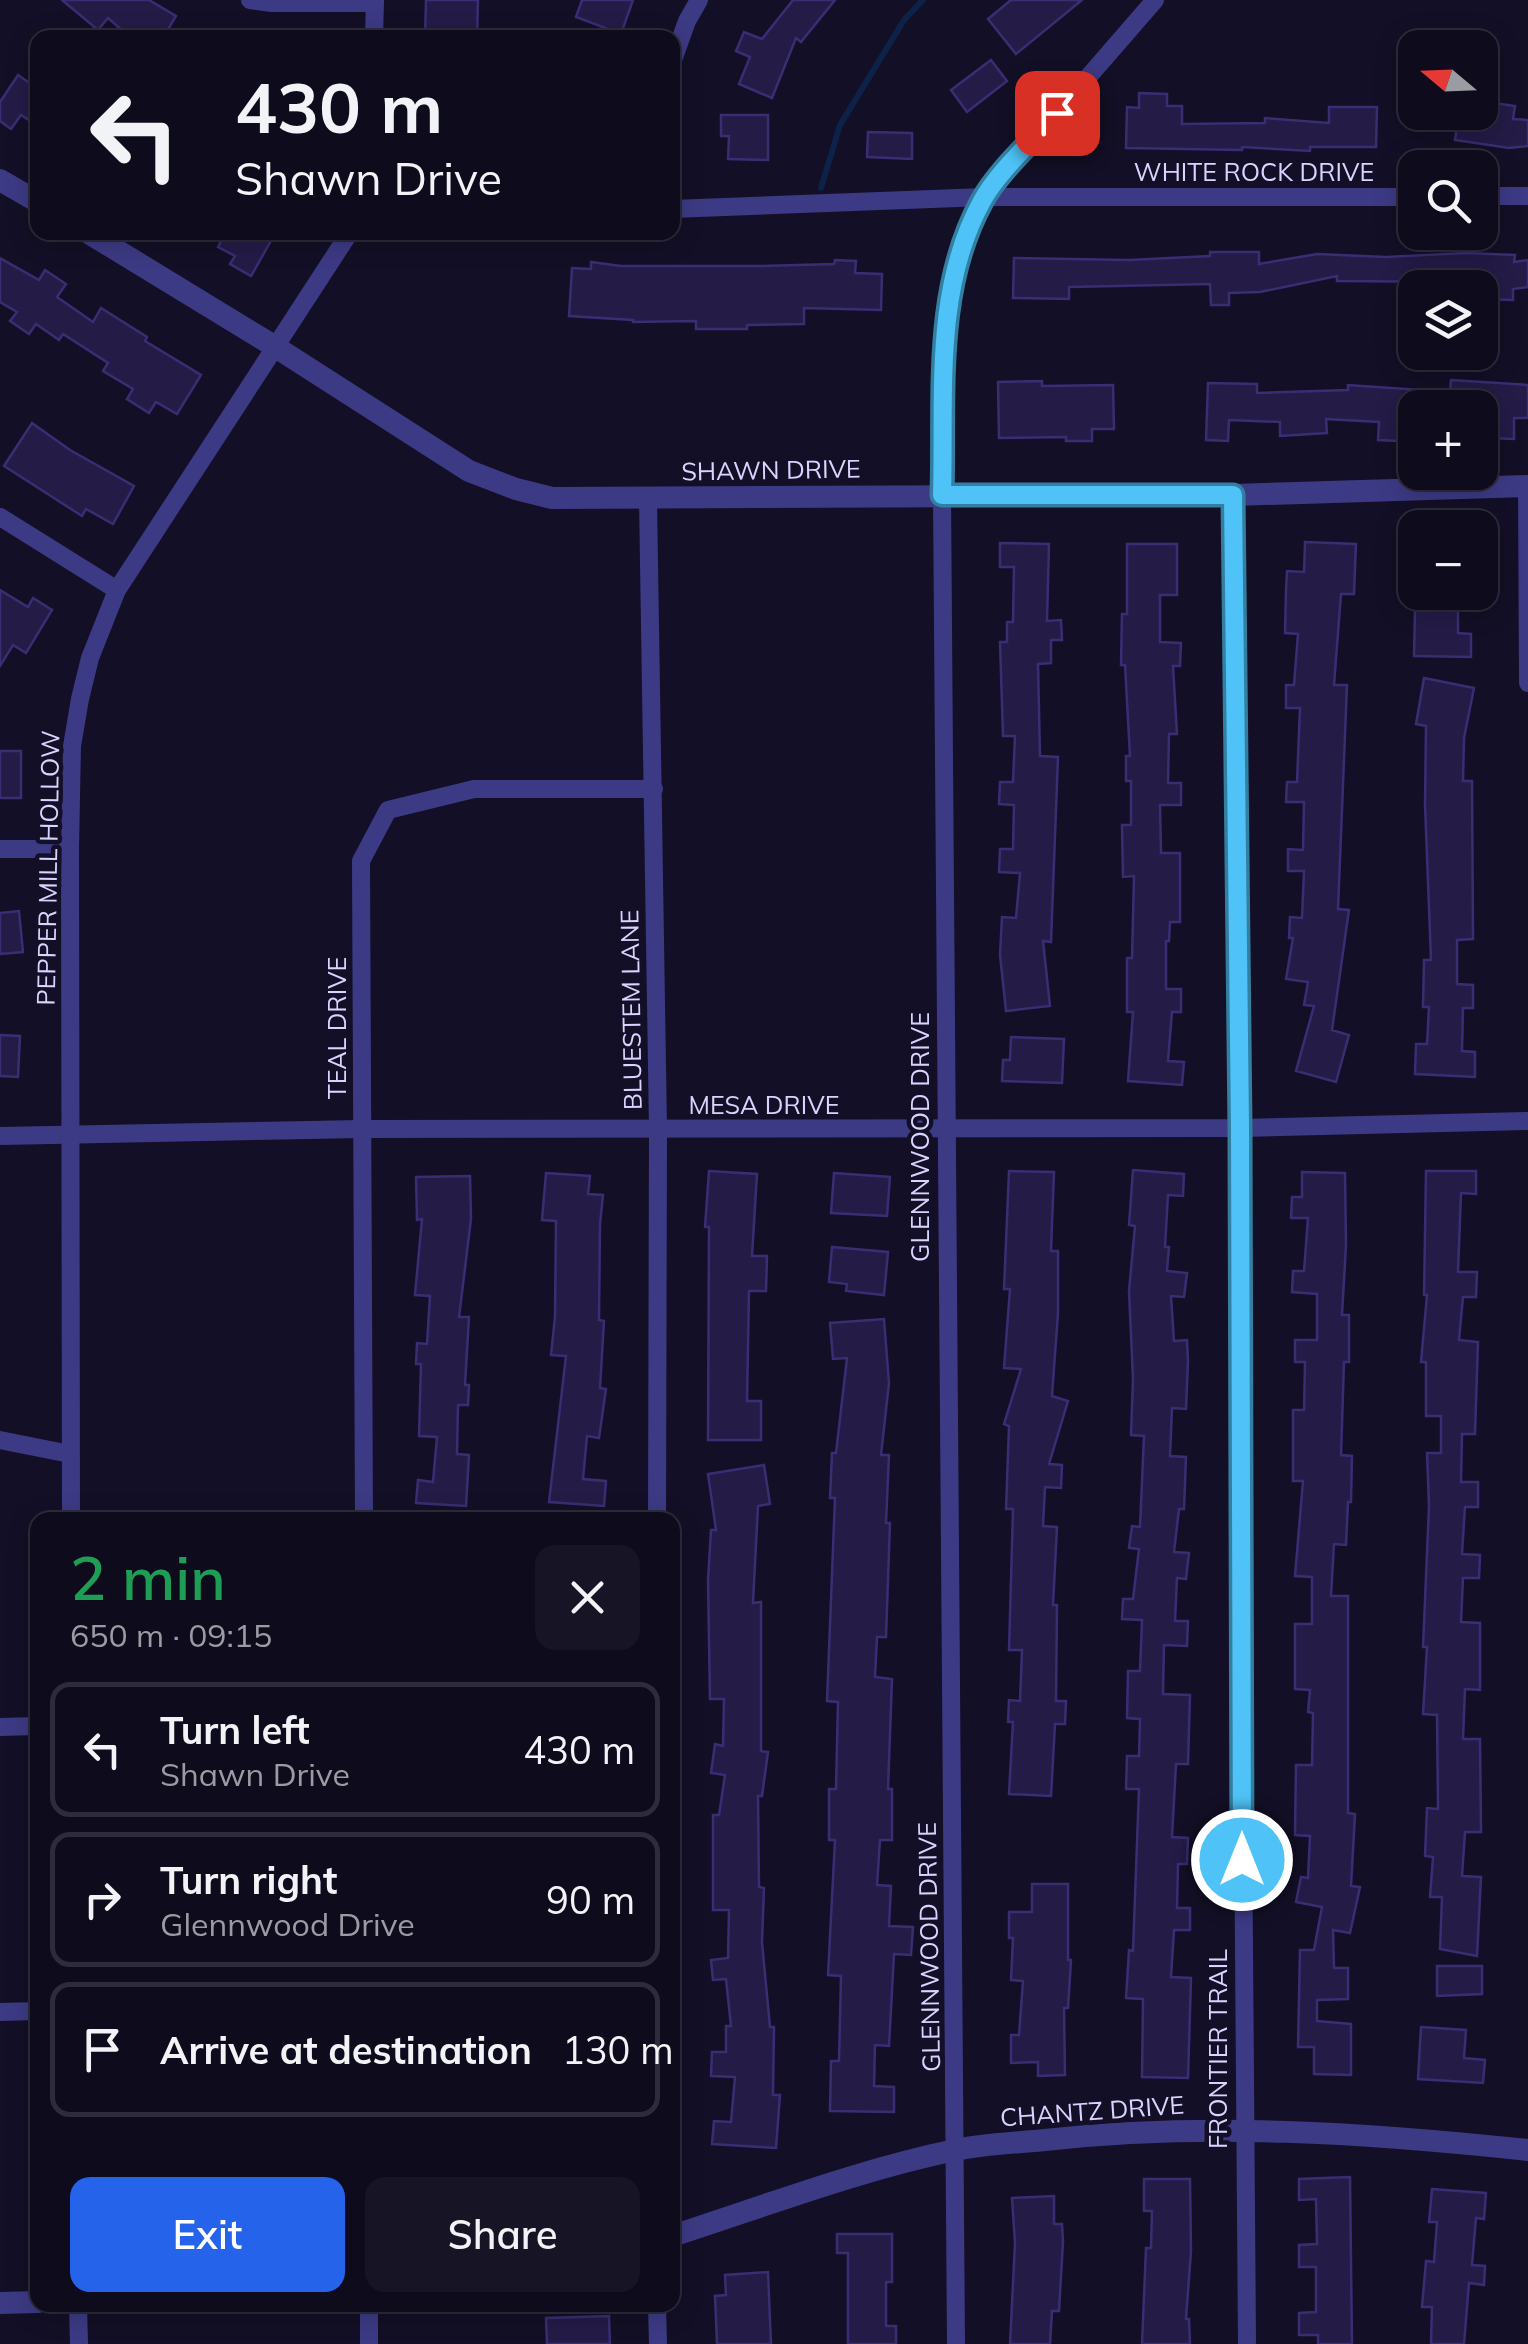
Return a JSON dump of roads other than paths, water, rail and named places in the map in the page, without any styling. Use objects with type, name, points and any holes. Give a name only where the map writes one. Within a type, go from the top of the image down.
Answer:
[{"type":"street","points":[[250,0],[374,2],[374,30]]},
{"type":"street","points":[[680,41],[699,0]]},
{"type":"street","name":"GLENNWOOD DRIVE","points":[[956,2344],[942,495],[947,298],[960,250],[984,197],[1155,0]]},
{"type":"street","points":[[0,180],[30,197]]},
{"type":"street","name":"WHITE ROCK DRIVE","points":[[680,208],[984,197],[1398,196]]},
{"type":"street","points":[[1498,196],[1528,196]]},
{"type":"street","name":"SHAWN DRIVE","points":[[100,240],[469,470],[552,498],[1233,495],[1527,486]]},
{"type":"street","name":"PEPPER MILL HOLLOW","points":[[70,1512],[70,848],[72,746],[80,699],[90,658],[116,590],[345,240]]},
{"type":"street","points":[[1527,486],[1528,683]]},
{"type":"street","name":"FRONTIER TRAIL","points":[[1233,495],[1247,2344]]},
{"type":"street","name":"BLUESTEM LANE","points":[[648,500],[658,1130],[657,1512]]},
{"type":"street","points":[[0,517],[116,590]]},
{"type":"street","name":"TEAL DRIVE","points":[[364,1512],[360,861],[388,810],[474,788],[654,789]]},
{"type":"street","points":[[0,849],[70,848]]},
{"type":"street","name":"MESA DRIVE","points":[[0,1136],[362,1128],[945,1130],[1528,1121]]},
{"type":"street","points":[[0,1440],[70,1454]]},
{"type":"street","points":[[0,1726],[30,1726]]},
{"type":"street","points":[[0,2012],[30,2011]]},
{"type":"street","name":"CHANTZ DRIVE","points":[[680,2233],[956,2149],[1098,2134],[1243,2130],[1368,2134],[1528,2150]]},
{"type":"street","points":[[0,2303],[30,2302]]},
{"type":"street","points":[[78,2312],[79,2344]]},
{"type":"street","points":[[369,2312],[369,2344]]},
{"type":"street","points":[[658,2312],[658,2344]]},
{"type":"waterway","points":[[821,188],[840,125],[904,20],[923,0]]}]
